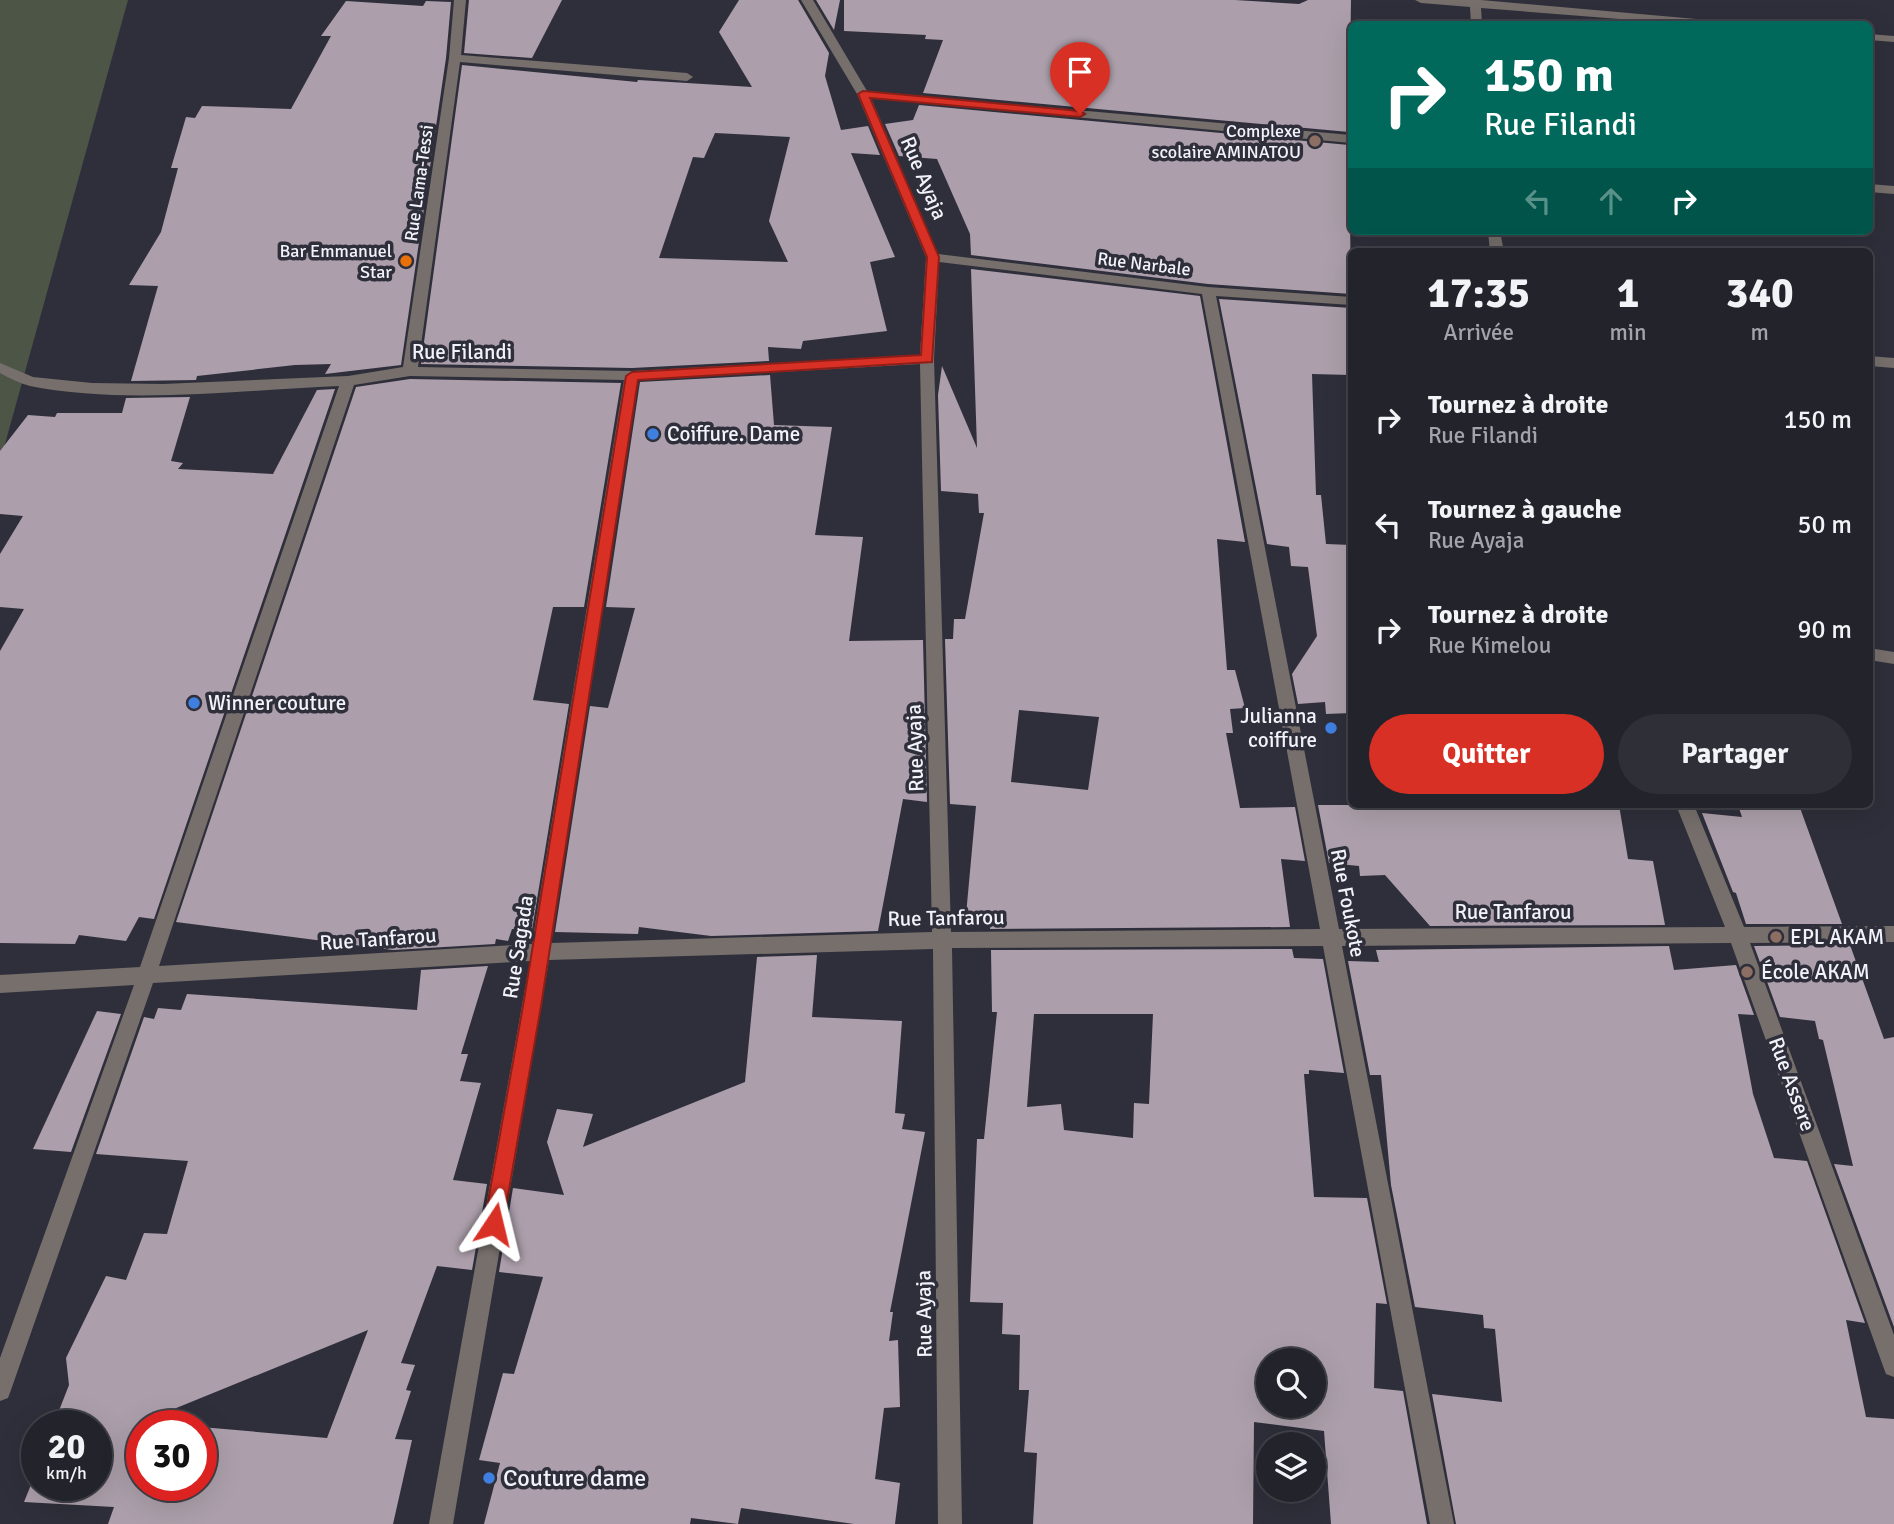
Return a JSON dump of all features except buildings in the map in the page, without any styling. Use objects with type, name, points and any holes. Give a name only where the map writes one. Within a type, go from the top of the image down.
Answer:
[{"type":"street","name":"Rue Lama-Tessi","points":[[410,372],[455,58],[460,0]]},
{"type":"street","name":"Rue Ayaja","points":[[807,0],[863,94],[933,257],[927,359],[942,940],[950,1524]]},
{"type":"street","points":[[1421,0],[1475,2],[1686,21]]},
{"type":"street","points":[[1475,2],[1476,21]]},
{"type":"street","points":[[1873,37],[1894,39]]},
{"type":"street","points":[[455,58],[687,77]]},
{"type":"street","points":[[863,94],[1348,139]]},
{"type":"street","points":[[1873,188],[1894,190]]},
{"type":"street","name":"Rue Narbale","points":[[933,257],[1208,291],[1348,301]]},
{"type":"street","name":"Rue Foukote","points":[[1208,291],[1441,1524]]},
{"type":"street","name":"Rue Filandi","points":[[0,369],[30,381],[92,388],[163,389],[348,381],[410,372],[632,376],[927,359]]},
{"type":"street","points":[[1873,360],[1894,363]]},
{"type":"street","name":"Rue Sagada","points":[[441,1524],[540,952],[632,376]]},
{"type":"street","points":[[0,1390],[146,977],[348,381]]},
{"type":"street","points":[[1873,655],[1894,658]]},
{"type":"street","name":"Rue Assere","points":[[1686,808],[1737,934],[1894,1366]]},
{"type":"street","name":"Rue Tanfarou","points":[[0,984],[540,952],[942,940],[1894,934]]},
{"type":"green space","points":[[0,0],[128,0],[0,462]]},
{"type":"place","name":"Complexe scolaire AMINATOU","points":[[1315,141]]},
{"type":"place","name":"Bar Emmanuel Star","points":[[406,261]]},
{"type":"place","name":"Coiffure. Dame","points":[[653,434]]},
{"type":"place","name":"Winner couture","points":[[194,703]]},
{"type":"place","name":"Julianna coiffure","points":[[1331,728]]},
{"type":"place","name":"EPL AKAM","points":[[1776,937]]},
{"type":"place","name":"École AKAM","points":[[1747,972]]},
{"type":"place","name":"Couture dame","points":[[489,1478]]},
{"type":"route","points":[[494,1224],[532,1006],[632,376],[927,359],[933,257],[863,94],[1080,114]]}]
